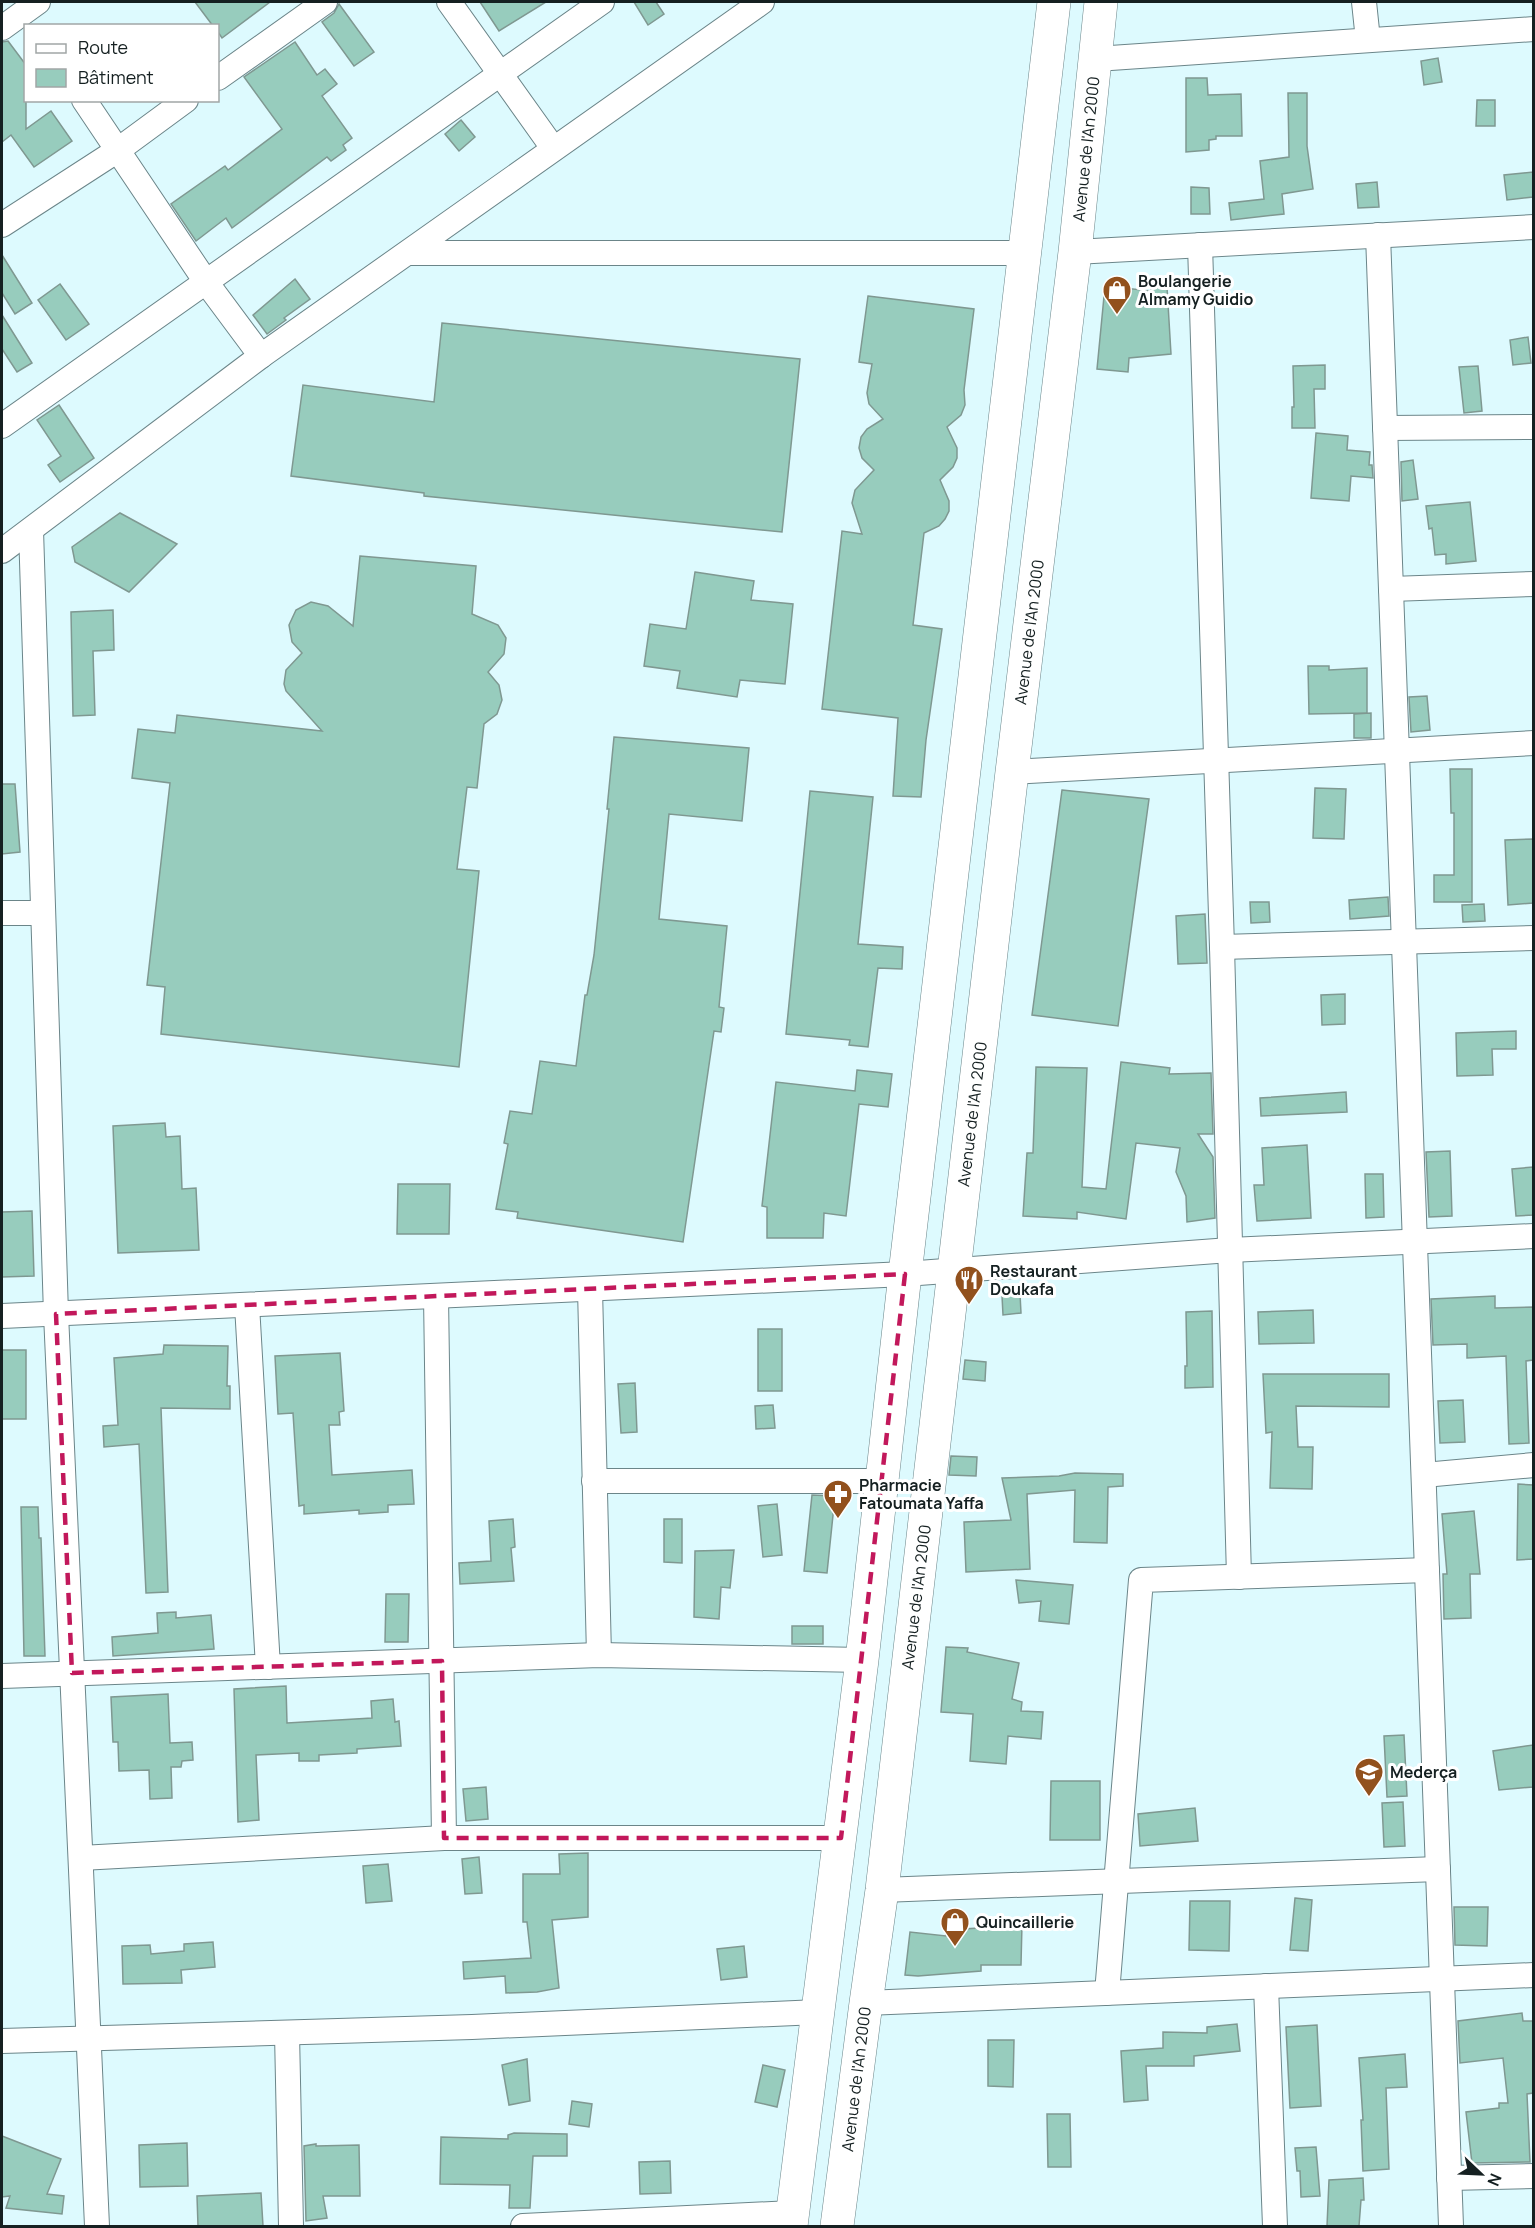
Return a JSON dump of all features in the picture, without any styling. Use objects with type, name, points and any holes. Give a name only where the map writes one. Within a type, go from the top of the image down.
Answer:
[{"type":"main road","points":[[792,2220],[841,1838],[1054,2]]},
{"type":"main road","name":"Avenue de l'An 2000","points":[[837,2226],[882,1890],[953,1270],[1075,252],[1101,2]]},
{"type":"street","points":[[219,77],[324,2]]},
{"type":"street","points":[[449,2],[553,148]]},
{"type":"street","points":[[2,426],[602,2]]},
{"type":"street","points":[[2,550],[261,356],[762,2]]},
{"type":"street","points":[[1364,2],[1368,40]]},
{"type":"street","points":[[2,28],[27,10]]},
{"type":"street","points":[[1096,59],[1533,29]]},
{"type":"street","points":[[85,102],[206,282],[261,356]]},
{"type":"street","points":[[2,225],[118,150],[183,102]]},
{"type":"street","points":[[1075,252],[1533,226]]},
{"type":"street","points":[[1378,235],[1451,2226]]},
{"type":"street","points":[[1200,245],[1239,1577]]},
{"type":"street","points":[[408,253],[1024,253]]},
{"type":"street","points":[[1385,428],[1533,427]]},
{"type":"street","points":[[31,530],[56,1314],[98,2226]]},
{"type":"street","points":[[1391,589],[1533,584]]},
{"type":"street","points":[[1012,772],[1533,743]]},
{"type":"street","points":[[2,913],[43,913]]},
{"type":"street","points":[[1222,947],[1533,938]]},
{"type":"street","points":[[2,1316],[905,1274],[1230,1250],[1533,1236]]},
{"type":"street","points":[[590,1289],[599,1655]]},
{"type":"street","points":[[436,1296],[444,1838]]},
{"type":"street","points":[[246,1305],[268,1667]]},
{"type":"street","points":[[1424,1475],[1533,1465]]},
{"type":"street","points":[[594,1480],[882,1480]]},
{"type":"street","points":[[1107,1993],[1141,1580],[1427,1570]]},
{"type":"street","points":[[2,1676],[599,1655],[862,1660]]},
{"type":"street","points":[[81,1858],[444,1838],[841,1838]]},
{"type":"street","points":[[882,1890],[1438,1869]]},
{"type":"street","points":[[866,2003],[1533,1975]]},
{"type":"street","points":[[1266,1986],[1275,2226]]},
{"type":"street","points":[[2,2041],[287,2033],[818,2012]]},
{"type":"street","points":[[287,2033],[291,2226]]},
{"type":"street","points":[[1449,2178],[1533,2176]]},
{"type":"street","points":[[523,2226],[792,2220]]},
{"type":"highlighted area","points":[[905,1274],[841,1838],[444,1838],[442,1661],[72,1673],[56,1314]]},
{"type":"building","points":[[195,2],[270,2],[222,38],[219,34],[219,24],[212,24]]},
{"type":"building","points":[[480,2],[546,2],[499,31]]},
{"type":"building","points":[[634,2],[656,2],[664,14],[648,25]]},
{"type":"building","points":[[339,4],[374,52],[354,66],[322,22],[334,13]]},
{"type":"building","points":[[8,41],[24,62],[26,129],[51,111],[72,141],[34,167],[11,135],[2,142],[2,42]]},
{"type":"building","points":[[295,42],[317,75],[325,69],[337,84],[322,96],[352,138],[343,145],[346,150],[331,161],[327,157],[232,228],[226,218],[196,241],[171,204],[225,166],[228,170],[282,129],[244,77]]},
{"type":"building","points":[[1438,58],[1442,82],[1424,85],[1421,61]]},
{"type":"building","points":[[1186,78],[1207,78],[1208,95],[1241,94],[1242,136],[1216,136],[1216,139],[1209,140],[1209,150],[1186,152]]},
{"type":"building","points":[[1288,93],[1307,93],[1307,146],[1313,189],[1282,194],[1284,214],[1231,220],[1229,203],[1264,199],[1260,161],[1289,157]]},
{"type":"building","points":[[1477,100],[1495,100],[1495,126],[1476,126]]},
{"type":"building","points":[[461,120],[475,137],[459,151],[445,134]]},
{"type":"building","points":[[1533,172],[1533,197],[1507,200],[1504,175]]},
{"type":"building","points":[[1377,182],[1379,207],[1358,208],[1356,184]]},
{"type":"building","points":[[1191,187],[1209,188],[1210,214],[1191,214]]},
{"type":"building","points":[[2,255],[32,303],[15,314],[2,293]]},
{"type":"building","points":[[295,279],[310,299],[267,334],[253,315]]},
{"type":"building","points":[[60,284],[89,324],[66,340],[38,300]]},
{"type":"building","points":[[1105,286],[1151,291],[1151,288],[1167,287],[1171,354],[1129,358],[1128,372],[1097,369]]},
{"type":"building","points":[[868,296],[974,309],[964,390],[965,405],[961,415],[947,427],[957,448],[957,458],[953,467],[940,480],[949,501],[949,511],[939,526],[924,533],[913,625],[942,629],[926,740],[921,797],[893,796],[898,718],[822,709],[842,531],[862,534],[852,503],[855,490],[874,470],[862,458],[859,448],[861,437],[867,429],[883,419],[869,404],[867,393],[872,364],[859,362]]},
{"type":"building","points":[[2,315],[32,363],[17,372],[2,349]]},
{"type":"building","points":[[442,323],[800,359],[782,532],[424,496],[424,493],[291,476],[303,385],[434,402]]},
{"type":"building","points":[[1528,337],[1531,363],[1513,365],[1510,340]]},
{"type":"building","points":[[1325,365],[1325,389],[1314,389],[1315,428],[1292,428],[1293,366]]},
{"type":"building","points":[[1478,366],[1482,411],[1464,413],[1459,367]]},
{"type":"building","points":[[59,405],[94,458],[60,482],[48,465],[61,456],[37,420]]},
{"type":"building","points":[[1316,433],[1348,436],[1347,450],[1370,452],[1369,465],[1372,465],[1373,478],[1351,476],[1349,501],[1311,498]]},
{"type":"building","points":[[1413,460],[1418,499],[1402,501],[1401,462]]},
{"type":"building","points":[[1470,502],[1476,561],[1446,564],[1446,554],[1435,555],[1432,528],[1429,529],[1426,506]]},
{"type":"building","points":[[120,513],[177,544],[129,592],[75,562],[72,547]]},
{"type":"building","points":[[360,556],[476,566],[472,614],[498,625],[506,638],[504,654],[488,672],[499,685],[502,700],[497,714],[484,724],[477,788],[467,787],[457,869],[479,871],[459,1067],[161,1034],[165,987],[147,985],[170,783],[132,778],[138,729],[175,733],[177,715],[322,731],[286,691],[284,684],[286,670],[302,653],[292,642],[289,625],[296,610],[311,602],[328,606],[353,626]]},
{"type":"building","points":[[695,572],[754,581],[751,600],[793,604],[785,684],[740,680],[737,697],[677,688],[680,671],[644,666],[650,624],[686,629]]},
{"type":"building","points":[[113,610],[114,650],[93,651],[95,715],[73,716],[71,612]]},
{"type":"building","points":[[1308,666],[1329,666],[1329,670],[1367,668],[1367,713],[1309,714]]},
{"type":"building","points":[[1427,696],[1430,730],[1411,732],[1409,697]]},
{"type":"building","points":[[1371,713],[1371,738],[1354,738],[1354,714]]},
{"type":"building","points":[[614,737],[749,748],[742,821],[669,814],[659,919],[727,926],[719,1007],[724,1008],[721,1032],[714,1031],[683,1242],[517,1218],[518,1212],[496,1209],[508,1144],[504,1143],[510,1111],[532,1114],[540,1061],[576,1066],[585,995],[587,995],[594,955]]},
{"type":"building","points":[[1450,769],[1472,769],[1472,902],[1434,902],[1434,875],[1454,875],[1454,813],[1451,813]]},
{"type":"building","points":[[2,784],[15,784],[20,852],[2,854]]},
{"type":"building","points":[[1315,788],[1346,789],[1344,839],[1313,838]]},
{"type":"building","points":[[1062,790],[1149,799],[1118,1026],[1032,1015]]},
{"type":"building","points":[[810,791],[873,797],[858,944],[903,947],[902,969],[878,968],[868,1047],[849,1045],[850,1040],[786,1034]]},
{"type":"building","points":[[1533,839],[1533,903],[1508,905],[1505,840]]},
{"type":"building","points":[[1388,897],[1389,916],[1350,919],[1349,900]]},
{"type":"building","points":[[1250,902],[1269,902],[1270,922],[1251,923]]},
{"type":"building","points":[[1484,904],[1485,921],[1463,922],[1462,905]]},
{"type":"building","points":[[1205,914],[1207,963],[1178,964],[1176,916]]},
{"type":"building","points":[[1345,994],[1345,1024],[1322,1025],[1321,995]]},
{"type":"building","points":[[1516,1031],[1516,1049],[1492,1049],[1493,1075],[1457,1076],[1456,1033]]},
{"type":"building","points":[[1121,1062],[1170,1068],[1169,1074],[1211,1073],[1213,1134],[1198,1134],[1213,1157],[1215,1218],[1187,1222],[1186,1196],[1176,1172],[1180,1148],[1136,1143],[1126,1219],[1077,1212],[1077,1219],[1023,1216],[1027,1153],[1033,1153],[1036,1067],[1087,1068],[1082,1187],[1106,1189]]},
{"type":"building","points":[[857,1070],[892,1074],[888,1107],[859,1104],[846,1216],[824,1213],[823,1238],[767,1238],[767,1207],[762,1206],[776,1082],[855,1091]]},
{"type":"building","points":[[1346,1092],[1347,1112],[1261,1116],[1260,1098]]},
{"type":"building","points":[[165,1123],[166,1137],[180,1136],[182,1189],[196,1188],[199,1250],[118,1253],[113,1126]]},
{"type":"building","points":[[1307,1145],[1311,1218],[1257,1221],[1254,1185],[1264,1185],[1262,1148]]},
{"type":"building","points":[[1450,1151],[1452,1216],[1429,1217],[1426,1152]]},
{"type":"building","points":[[1533,1167],[1533,1215],[1516,1216],[1512,1169]]},
{"type":"building","points":[[1365,1174],[1383,1174],[1384,1217],[1366,1218]]},
{"type":"building","points":[[398,1184],[450,1184],[449,1234],[397,1234]]},
{"type":"building","points":[[32,1211],[34,1276],[2,1277],[2,1212]]},
{"type":"building","points":[[1020,1294],[1021,1313],[1003,1315],[1002,1296]]},
{"type":"building","points":[[1495,1296],[1495,1308],[1533,1307],[1533,1360],[1526,1361],[1529,1443],[1509,1444],[1506,1356],[1467,1358],[1467,1344],[1433,1345],[1431,1299]]},
{"type":"building","points":[[1313,1310],[1314,1343],[1259,1344],[1258,1312]]},
{"type":"building","points":[[1212,1311],[1213,1387],[1185,1388],[1186,1312]]},
{"type":"building","points":[[758,1329],[782,1329],[782,1391],[758,1391]]},
{"type":"building","points":[[164,1345],[228,1346],[227,1386],[230,1386],[230,1409],[161,1408],[168,1592],[146,1593],[139,1444],[104,1447],[103,1426],[118,1425],[114,1358],[163,1354]]},
{"type":"building","points":[[2,1350],[26,1350],[26,1419],[2,1419]]},
{"type":"building","points":[[340,1353],[344,1411],[339,1412],[340,1425],[329,1425],[332,1475],[412,1470],[414,1504],[388,1505],[388,1512],[359,1514],[359,1510],[304,1514],[304,1505],[299,1506],[293,1413],[278,1414],[275,1356]]},
{"type":"building","points":[[965,1360],[986,1362],[985,1381],[963,1379]]},
{"type":"building","points":[[1263,1374],[1389,1374],[1389,1407],[1296,1406],[1298,1447],[1313,1447],[1312,1489],[1270,1488],[1272,1432],[1266,1433]]},
{"type":"building","points":[[635,1383],[637,1432],[621,1433],[618,1384]]},
{"type":"building","points":[[1463,1400],[1465,1442],[1440,1443],[1438,1401]]},
{"type":"building","points":[[773,1405],[775,1428],[756,1429],[755,1406]]},
{"type":"building","points":[[951,1456],[977,1457],[976,1476],[949,1475]]},
{"type":"building","points":[[1075,1473],[1123,1474],[1123,1486],[1108,1487],[1107,1543],[1074,1542],[1075,1490],[1027,1494],[1030,1569],[966,1572],[964,1522],[1011,1520],[1002,1478],[1059,1476]]},
{"type":"building","points":[[1518,1484],[1533,1485],[1533,1559],[1517,1560]]},
{"type":"building","points":[[812,1495],[835,1496],[827,1573],[804,1571]]},
{"type":"building","points":[[777,1504],[782,1555],[763,1557],[758,1506]]},
{"type":"building","points":[[21,1507],[38,1507],[45,1656],[24,1656]]},
{"type":"building","points":[[1474,1511],[1480,1574],[1470,1574],[1471,1618],[1444,1619],[1443,1574],[1447,1574],[1442,1514]]},
{"type":"building","points":[[513,1519],[515,1547],[511,1548],[514,1581],[460,1584],[459,1563],[491,1561],[489,1521]]},
{"type":"building","points":[[664,1519],[682,1519],[682,1563],[664,1562]]},
{"type":"building","points":[[734,1550],[730,1588],[721,1587],[719,1619],[694,1617],[695,1551]]},
{"type":"building","points":[[1016,1580],[1073,1585],[1069,1624],[1039,1621],[1041,1601],[1019,1603]]},
{"type":"building","points":[[386,1594],[409,1594],[408,1642],[385,1642]]},
{"type":"building","points":[[176,1612],[176,1618],[211,1615],[214,1649],[113,1656],[112,1637],[158,1633],[157,1613]]},
{"type":"building","points":[[792,1626],[823,1626],[823,1644],[792,1644]]},
{"type":"building","points":[[946,1647],[968,1648],[967,1652],[1019,1663],[1012,1699],[1022,1702],[1021,1711],[1043,1712],[1041,1739],[1008,1736],[1006,1764],[970,1761],[973,1714],[941,1712]]},
{"type":"building","points":[[286,1686],[287,1723],[372,1718],[371,1701],[393,1699],[395,1722],[399,1721],[401,1746],[357,1749],[357,1753],[319,1755],[319,1761],[299,1761],[299,1753],[256,1755],[259,1820],[238,1822],[234,1689]]},
{"type":"building","points":[[168,1694],[170,1743],[192,1742],[193,1760],[182,1761],[181,1767],[171,1767],[172,1798],[150,1799],[149,1770],[119,1771],[118,1742],[113,1742],[111,1697]]},
{"type":"building","points":[[1404,1735],[1407,1796],[1387,1797],[1384,1736]]},
{"type":"building","points":[[1533,1745],[1533,1787],[1499,1790],[1493,1751]]},
{"type":"building","points":[[1051,1781],[1100,1781],[1100,1840],[1050,1840]]},
{"type":"building","points":[[486,1787],[488,1819],[466,1821],[463,1789]]},
{"type":"building","points":[[1403,1802],[1405,1846],[1384,1847],[1382,1803]]},
{"type":"building","points":[[1195,1808],[1198,1841],[1140,1846],[1138,1814]]},
{"type":"building","points":[[588,1853],[588,1917],[552,1920],[559,1988],[537,1992],[506,1993],[505,1976],[464,1979],[463,1962],[531,1958],[527,1922],[523,1922],[523,1874],[560,1874],[559,1854]]},
{"type":"building","points":[[479,1857],[482,1893],[465,1894],[462,1859]]},
{"type":"building","points":[[388,1864],[392,1901],[366,1903],[363,1866]]},
{"type":"building","points":[[1295,1898],[1312,1900],[1308,1951],[1290,1950]]},
{"type":"building","points":[[1190,1901],[1230,1901],[1229,1951],[1189,1950]]},
{"type":"building","points":[[1454,1907],[1488,1907],[1487,1946],[1455,1945]]},
{"type":"building","points":[[996,1924],[1022,1924],[1021,1965],[981,1965],[981,1971],[905,1975],[910,1932],[946,1936],[946,1930],[996,1927]]},
{"type":"building","points":[[213,1942],[215,1967],[181,1970],[182,1983],[123,1984],[122,1946],[150,1945],[151,1954],[184,1951],[184,1944]]},
{"type":"building","points":[[744,1946],[747,1977],[721,1980],[717,1949]]},
{"type":"building","points":[[1522,2013],[1523,2021],[1533,2021],[1533,2093],[1527,2094],[1530,2162],[1472,2163],[1466,2112],[1499,2108],[1499,2103],[1508,2103],[1503,2058],[1460,2063],[1458,2021]]},
{"type":"building","points":[[1237,2024],[1240,2051],[1194,2056],[1194,2066],[1146,2066],[1148,2100],[1124,2102],[1121,2051],[1163,2048],[1163,2032],[1207,2033],[1207,2027]]},
{"type":"building","points":[[1317,2025],[1321,2106],[1290,2108],[1286,2027]]},
{"type":"building","points":[[988,2040],[1014,2040],[1013,2087],[988,2086]]},
{"type":"building","points":[[1405,2054],[1407,2087],[1386,2088],[1389,2169],[1363,2171],[1361,2120],[1363,2120],[1359,2058]]},
{"type":"building","points":[[527,2059],[530,2101],[509,2105],[502,2065]]},
{"type":"building","points":[[763,2065],[785,2070],[777,2107],[755,2102]]},
{"type":"building","points":[[572,2101],[592,2104],[589,2127],[569,2124]]},
{"type":"building","points":[[1047,2114],[1070,2114],[1071,2167],[1048,2167]]},
{"type":"building","points":[[514,2133],[567,2134],[567,2156],[533,2156],[530,2208],[509,2208],[510,2185],[440,2184],[441,2137],[508,2139],[508,2135]]},
{"type":"building","points":[[2,2136],[61,2159],[47,2194],[64,2196],[62,2214],[6,2208],[10,2196],[2,2197]]},
{"type":"building","points":[[187,2143],[188,2186],[140,2187],[139,2145]]},
{"type":"building","points":[[316,2144],[316,2146],[359,2145],[360,2196],[323,2196],[327,2218],[306,2221],[304,2146]]},
{"type":"building","points":[[1316,2147],[1320,2196],[1301,2197],[1300,2171],[1297,2171],[1295,2148]]},
{"type":"building","points":[[670,2161],[671,2193],[640,2194],[639,2162]]},
{"type":"building","points":[[1363,2178],[1364,2200],[1361,2200],[1359,2226],[1327,2226],[1329,2180]]},
{"type":"building","points":[[261,2193],[263,2226],[198,2226],[197,2196]]},
{"type":"place","name":"Boulangerie Almamy Guidio","points":[[1117,316]]},
{"type":"place","name":"Restaurant Doukafa","points":[[969,1306]]},
{"type":"place","name":"Pharmacie Fatoumata Yaffa","points":[[838,1520]]},
{"type":"place","name":"Mederça","points":[[1369,1798]]},
{"type":"place","name":"Quincaillerie","points":[[955,1948]]}]
